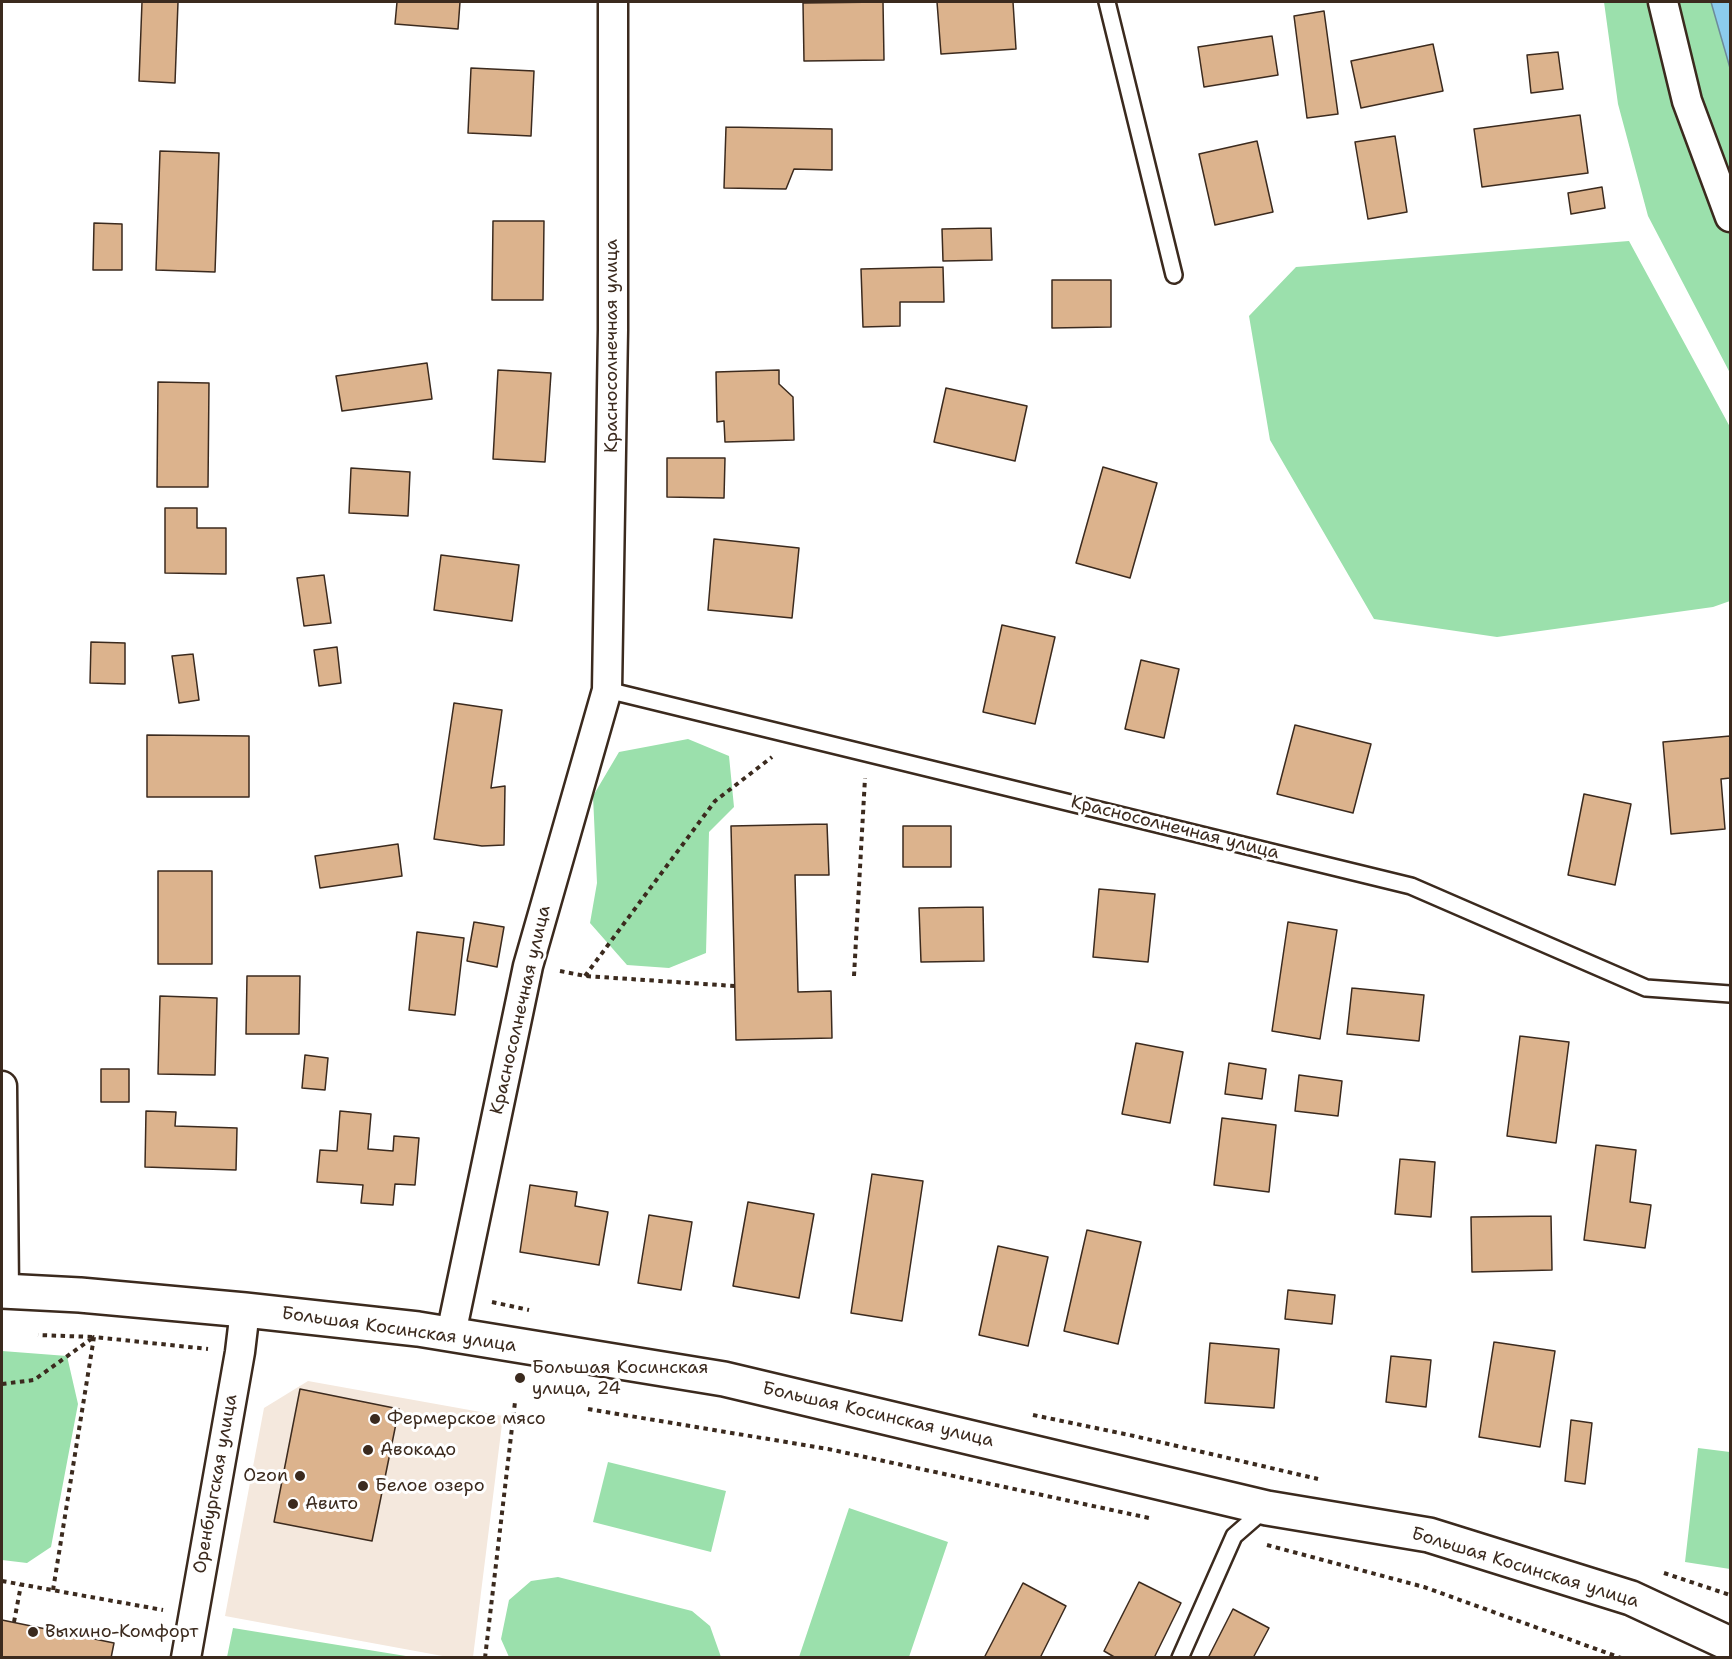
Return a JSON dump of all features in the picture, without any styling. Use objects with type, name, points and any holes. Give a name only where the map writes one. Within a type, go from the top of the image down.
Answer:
[{"type":"street","name":"Красносолнечная улица","points":[[451,1334],[528,966],[608,690],[613,330],[613,2]]},
{"type":"street","points":[[1663,2],[1687,101],[1731,217]]},
{"type":"street","points":[[2,1086],[3,1291]]},
{"type":"street","name":"Большая Косинская улица","points":[[3,1291],[80,1295],[245,1310],[451,1334],[724,1379],[1267,1508],[1429,1535],[1631,1598],[1731,1644]]},
{"type":"street","name":"Оренбургская улица","points":[[186,1658],[240,1352],[245,1310]]},
{"type":"lane","points":[[1107,2],[1174,275]]},
{"type":"lane","name":"Красносолнечная улица","points":[[608,690],[1411,886],[1646,988],[1731,994]]},
{"type":"lane","points":[[1180,1658],[1234,1536],[1267,1508]]},
{"type":"path","points":[[585,975],[716,801],[799,737]]},
{"type":"path","points":[[854,976],[866,753]]},
{"type":"path","points":[[528,966],[585,975],[735,987]]},
{"type":"path","points":[[38,1335],[93,1337],[211,1349]]},
{"type":"path","points":[[53,1590],[93,1337]]},
{"type":"path","points":[[2,1384],[34,1380],[93,1337]]},
{"type":"path","points":[[485,1658],[515,1402]]},
{"type":"path","points":[[588,1409],[828,1449],[1153,1519]]},
{"type":"path","points":[[1234,1536],[1424,1587],[1621,1658]]},
{"type":"path","points":[[2,1581],[194,1615]]},
{"type":"path","points":[[14,1622],[21,1584]]},
{"type":"shaded area","points":[[308,1381],[503,1416],[473,1657],[448,1657],[225,1616],[264,1408]]},
{"type":"green space","points":[[1604,2],[1711,2],[1730,68],[1730,373],[1648,216],[1618,104]]},
{"type":"green space","points":[[1629,241],[1730,427],[1730,601],[1713,607],[1497,637],[1374,619],[1270,440],[1249,316],[1296,267]]},
{"type":"green space","points":[[688,739],[729,756],[734,807],[709,832],[706,953],[669,968],[627,965],[590,923],[597,883],[593,796],[619,752]]},
{"type":"green space","points":[[2,1351],[67,1356],[78,1404],[51,1547],[27,1563],[2,1560]]},
{"type":"green space","points":[[1698,1448],[1730,1452],[1730,1569],[1685,1562]]},
{"type":"green space","points":[[608,1462],[726,1491],[711,1552],[593,1522]]},
{"type":"green space","points":[[849,1508],[948,1542],[909,1657],[799,1657]]},
{"type":"green space","points":[[558,1577],[692,1611],[710,1626],[721,1657],[509,1657],[501,1639],[509,1600],[531,1581]]},
{"type":"green space","points":[[233,1628],[412,1657],[227,1657]]},
{"type":"water","points":[[1711,2],[1730,2],[1730,68]]},
{"type":"building","points":[[142,2],[178,2],[175,83],[139,81]]},
{"type":"building","points":[[397,2],[460,2],[458,29],[395,24]]},
{"type":"building","points":[[883,2],[884,60],[804,61],[803,3]]},
{"type":"building","points":[[937,2],[1013,2],[1016,49],[941,54]]},
{"type":"building","points":[[1324,11],[1338,114],[1307,118],[1294,16]]},
{"type":"building","points":[[1272,36],[1278,75],[1204,87],[1198,47]]},
{"type":"building","points":[[1433,44],[1443,91],[1361,108],[1351,61]]},
{"type":"building","points":[[1558,52],[1563,89],[1531,93],[1527,55]]},
{"type":"building","points":[[471,68],[534,71],[531,136],[468,133]]},
{"type":"building","points":[[1580,115],[1588,173],[1482,187],[1474,129]]},
{"type":"building","points":[[726,127],[832,129],[832,170],[794,169],[786,189],[724,188]]},
{"type":"building","points":[[1395,136],[1407,212],[1368,219],[1355,142]]},
{"type":"building","points":[[1257,141],[1273,212],[1215,225],[1199,154]]},
{"type":"building","points":[[160,151],[219,153],[215,272],[156,270]]},
{"type":"building","points":[[1602,187],[1605,208],[1571,214],[1568,193]]},
{"type":"building","points":[[493,221],[544,221],[543,300],[492,300]]},
{"type":"building","points":[[94,223],[122,224],[122,270],[93,270]]},
{"type":"building","points":[[991,228],[992,260],[943,261],[942,229]]},
{"type":"building","points":[[943,267],[944,302],[900,302],[900,326],[863,327],[861,269]]},
{"type":"building","points":[[1052,280],[1111,280],[1111,327],[1052,328]]},
{"type":"building","points":[[427,363],[432,399],[342,411],[336,376]]},
{"type":"building","points":[[498,370],[551,373],[545,462],[493,459]]},
{"type":"building","points":[[779,370],[779,384],[793,397],[794,440],[725,442],[724,421],[717,422],[716,372]]},
{"type":"building","points":[[158,382],[209,383],[208,487],[157,487]]},
{"type":"building","points":[[946,388],[1027,406],[1015,461],[934,442]]},
{"type":"building","points":[[667,458],[725,458],[724,498],[667,497]]},
{"type":"building","points":[[1103,467],[1157,483],[1130,578],[1076,563]]},
{"type":"building","points":[[351,468],[410,472],[408,516],[349,513]]},
{"type":"building","points":[[165,508],[197,508],[197,528],[226,528],[226,574],[165,573]]},
{"type":"building","points":[[714,539],[799,548],[792,618],[708,610]]},
{"type":"building","points":[[441,555],[519,565],[512,621],[434,610]]},
{"type":"building","points":[[324,575],[331,623],[304,626],[297,578]]},
{"type":"building","points":[[1002,625],[1055,637],[1035,724],[983,712]]},
{"type":"building","points":[[91,642],[125,643],[125,684],[90,683]]},
{"type":"building","points":[[337,647],[341,683],[319,686],[314,650]]},
{"type":"building","points":[[193,654],[199,700],[179,703],[172,656]]},
{"type":"building","points":[[1141,660],[1179,669],[1164,738],[1125,729]]},
{"type":"building","points":[[454,703],[502,710],[491,788],[505,786],[504,845],[482,846],[434,839]]},
{"type":"building","points":[[1295,725],[1371,744],[1353,813],[1277,794]]},
{"type":"building","points":[[147,735],[249,736],[249,797],[147,797]]},
{"type":"building","points":[[1730,736],[1730,778],[1721,779],[1725,829],[1671,834],[1663,742]]},
{"type":"building","points":[[1584,794],[1631,804],[1615,885],[1568,875]]},
{"type":"building","points":[[827,824],[829,875],[795,875],[798,992],[831,991],[832,1038],[736,1040],[731,826]]},
{"type":"building","points":[[903,826],[951,826],[951,867],[903,867]]},
{"type":"building","points":[[398,844],[402,876],[320,888],[315,856]]},
{"type":"building","points":[[158,871],[212,871],[212,964],[158,964]]},
{"type":"building","points":[[1099,889],[1155,894],[1148,962],[1093,957]]},
{"type":"building","points":[[983,907],[984,961],[921,962],[919,908]]},
{"type":"building","points":[[474,922],[504,927],[497,967],[467,961]]},
{"type":"building","points":[[1288,922],[1337,930],[1320,1039],[1272,1031]]},
{"type":"building","points":[[417,932],[464,938],[455,1015],[409,1010]]},
{"type":"building","points":[[247,976],[300,976],[299,1034],[246,1034]]},
{"type":"building","points":[[1352,988],[1424,995],[1419,1041],[1347,1034]]},
{"type":"building","points":[[160,996],[217,998],[215,1075],[158,1074]]},
{"type":"building","points":[[1520,1036],[1569,1042],[1556,1143],[1507,1136]]},
{"type":"building","points":[[1136,1043],[1183,1052],[1170,1123],[1122,1114]]},
{"type":"building","points":[[305,1055],[328,1058],[325,1090],[302,1088]]},
{"type":"building","points":[[1229,1063],[1266,1069],[1262,1099],[1225,1094]]},
{"type":"building","points":[[101,1069],[129,1069],[129,1102],[101,1102]]},
{"type":"building","points":[[1299,1075],[1342,1081],[1338,1116],[1295,1111]]},
{"type":"building","points":[[146,1111],[176,1112],[175,1126],[237,1128],[236,1170],[145,1167]]},
{"type":"building","points":[[340,1111],[371,1114],[368,1149],[393,1151],[394,1136],[419,1138],[415,1185],[395,1184],[393,1205],[361,1203],[363,1185],[317,1182],[320,1150],[337,1151]]},
{"type":"building","points":[[1222,1118],[1276,1125],[1269,1192],[1214,1185]]},
{"type":"building","points":[[1596,1145],[1636,1150],[1630,1202],[1651,1205],[1645,1248],[1584,1240]]},
{"type":"building","points":[[1400,1159],[1435,1162],[1431,1217],[1395,1214]]},
{"type":"building","points":[[872,1174],[923,1181],[902,1321],[851,1313]]},
{"type":"building","points":[[530,1185],[577,1192],[575,1206],[608,1212],[599,1265],[520,1252]]},
{"type":"building","points":[[748,1202],[814,1214],[799,1298],[733,1286]]},
{"type":"building","points":[[649,1215],[692,1222],[681,1290],[638,1283]]},
{"type":"building","points":[[1551,1216],[1552,1270],[1472,1272],[1471,1217]]},
{"type":"building","points":[[1087,1230],[1141,1242],[1118,1344],[1064,1331]]},
{"type":"building","points":[[998,1246],[1048,1257],[1028,1346],[979,1335]]},
{"type":"building","points":[[1288,1290],[1335,1295],[1332,1324],[1285,1319]]},
{"type":"building","points":[[1494,1342],[1555,1351],[1540,1447],[1479,1437]]},
{"type":"building","points":[[1210,1343],[1279,1349],[1274,1408],[1205,1403]]},
{"type":"building","points":[[1391,1356],[1431,1360],[1426,1407],[1386,1402]]},
{"type":"building","points":[[300,1389],[399,1409],[372,1541],[274,1522]]},
{"type":"building","points":[[1571,1420],[1592,1423],[1585,1484],[1565,1481]]},
{"type":"building","points":[[1139,1582],[1181,1603],[1154,1658],[1116,1658],[1104,1651]]},
{"type":"building","points":[[1023,1583],[1066,1606],[1040,1658],[984,1658]]},
{"type":"building","points":[[1233,1609],[1269,1628],[1253,1658],[1208,1658]]},
{"type":"building","name":"Выхино-Комфорт","points":[[2,1620],[114,1643],[111,1658],[2,1658]]},
{"type":"place","name":"Большая Косинская улица, 24","points":[[520,1378]]},
{"type":"place","name":"Фермерское мясо","points":[[375,1419]]},
{"type":"place","name":"Авокадо","points":[[368,1450]]},
{"type":"place","name":"Ozon","points":[[300,1476]]},
{"type":"place","name":"Белое озеро","points":[[363,1486]]},
{"type":"place","name":"Авито","points":[[293,1504]]},
{"type":"place","name":"Выхино-Комфорт","points":[[33,1632]]}]
